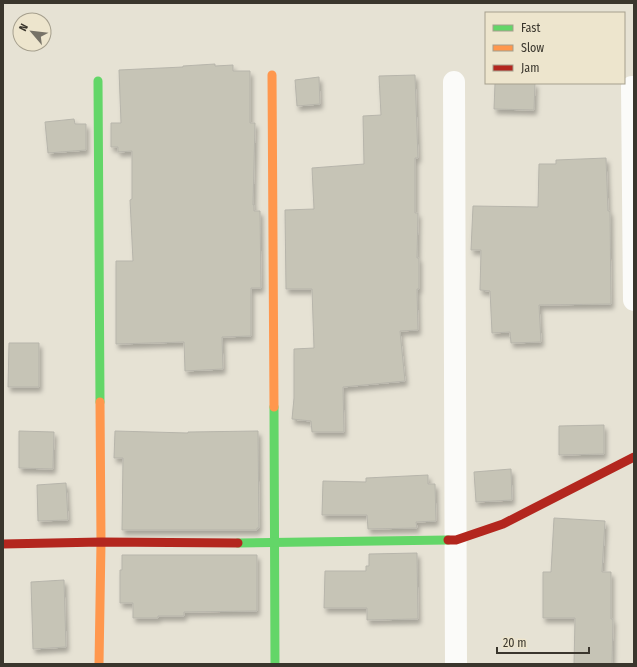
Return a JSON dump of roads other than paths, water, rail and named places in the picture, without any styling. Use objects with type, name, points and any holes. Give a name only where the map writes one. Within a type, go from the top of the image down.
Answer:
[{"type":"street","points":[[272,75],[275,664]]},
{"type":"street","points":[[98,81],[101,542],[100,664]]},
{"type":"street","points":[[454,82],[456,664]]},
{"type":"street","points":[[632,87],[634,300]]},
{"type":"street","points":[[3,544],[101,542],[274,543],[456,540],[503,524],[634,457]]}]
